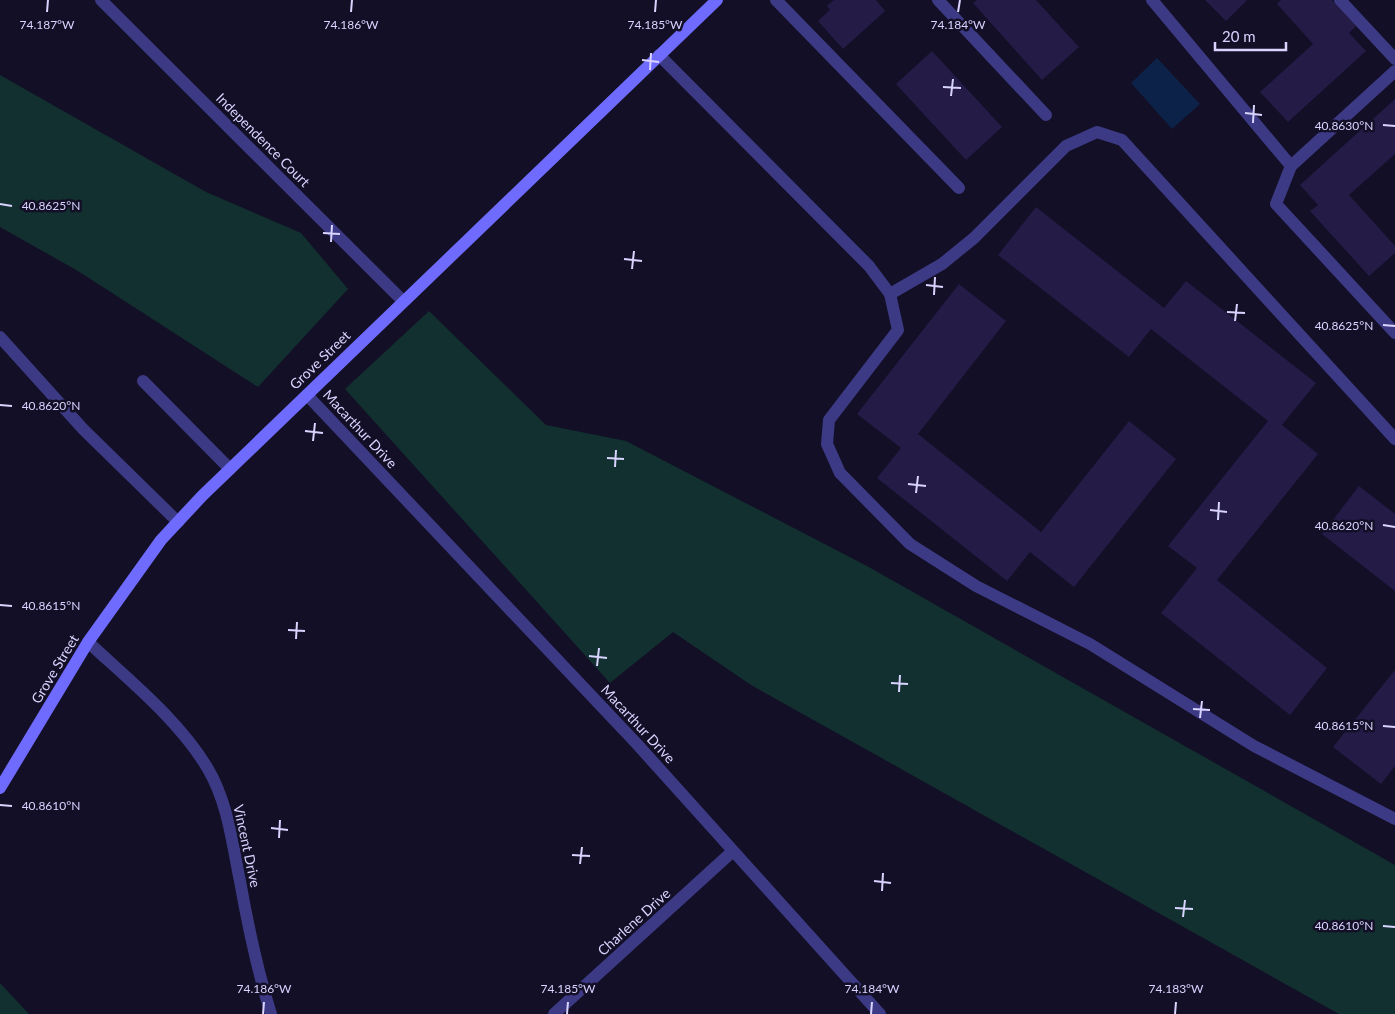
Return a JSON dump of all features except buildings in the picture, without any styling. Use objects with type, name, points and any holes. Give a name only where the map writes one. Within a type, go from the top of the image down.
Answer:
[{"type":"street","name":"Independence Court","points":[[101,0],[403,301]]},
{"type":"street","name":"Grove Street","points":[[0,788],[88,642],[161,540],[230,469],[717,0]]},
{"type":"street","points":[[776,0],[959,188]]},
{"type":"street","points":[[938,0],[1046,116]]},
{"type":"street","points":[[1152,0],[1291,166]]},
{"type":"street","points":[[1340,0],[1395,59]]},
{"type":"street","points":[[659,55],[862,259],[890,294],[898,330],[829,420],[827,444],[840,473],[910,544],[976,586],[1090,644],[1254,746],[1395,819]]},
{"type":"street","points":[[1395,71],[1291,166],[1276,204],[1395,333]]},
{"type":"street","points":[[890,294],[942,264],[974,238],[1066,146],[1098,132],[1122,140],[1395,439]]},
{"type":"street","points":[[0,337],[83,429],[178,522]]},
{"type":"street","points":[[143,381],[230,469]]},
{"type":"street","name":"Macarthur Drive","points":[[307,395],[636,744],[880,1014]]},
{"type":"street","name":"Vincent Drive","points":[[88,642],[141,691],[190,743],[209,769],[226,809],[252,945],[271,1014]]},
{"type":"street","name":"Charlene Drive","points":[[554,1014],[733,851]]},
{"type":"green space","points":[[0,75],[206,192],[301,233],[348,289],[258,387],[78,271],[0,227]]},
{"type":"green space","points":[[429,311],[546,425],[626,441],[867,566],[1395,865],[1395,1014],[1339,1014],[751,685],[673,632],[610,683],[345,389]]},
{"type":"green space","points":[[0,983],[29,1014],[0,1014]]},
{"type":"water","points":[[1157,58],[1200,104],[1172,129],[1131,83]]}]
